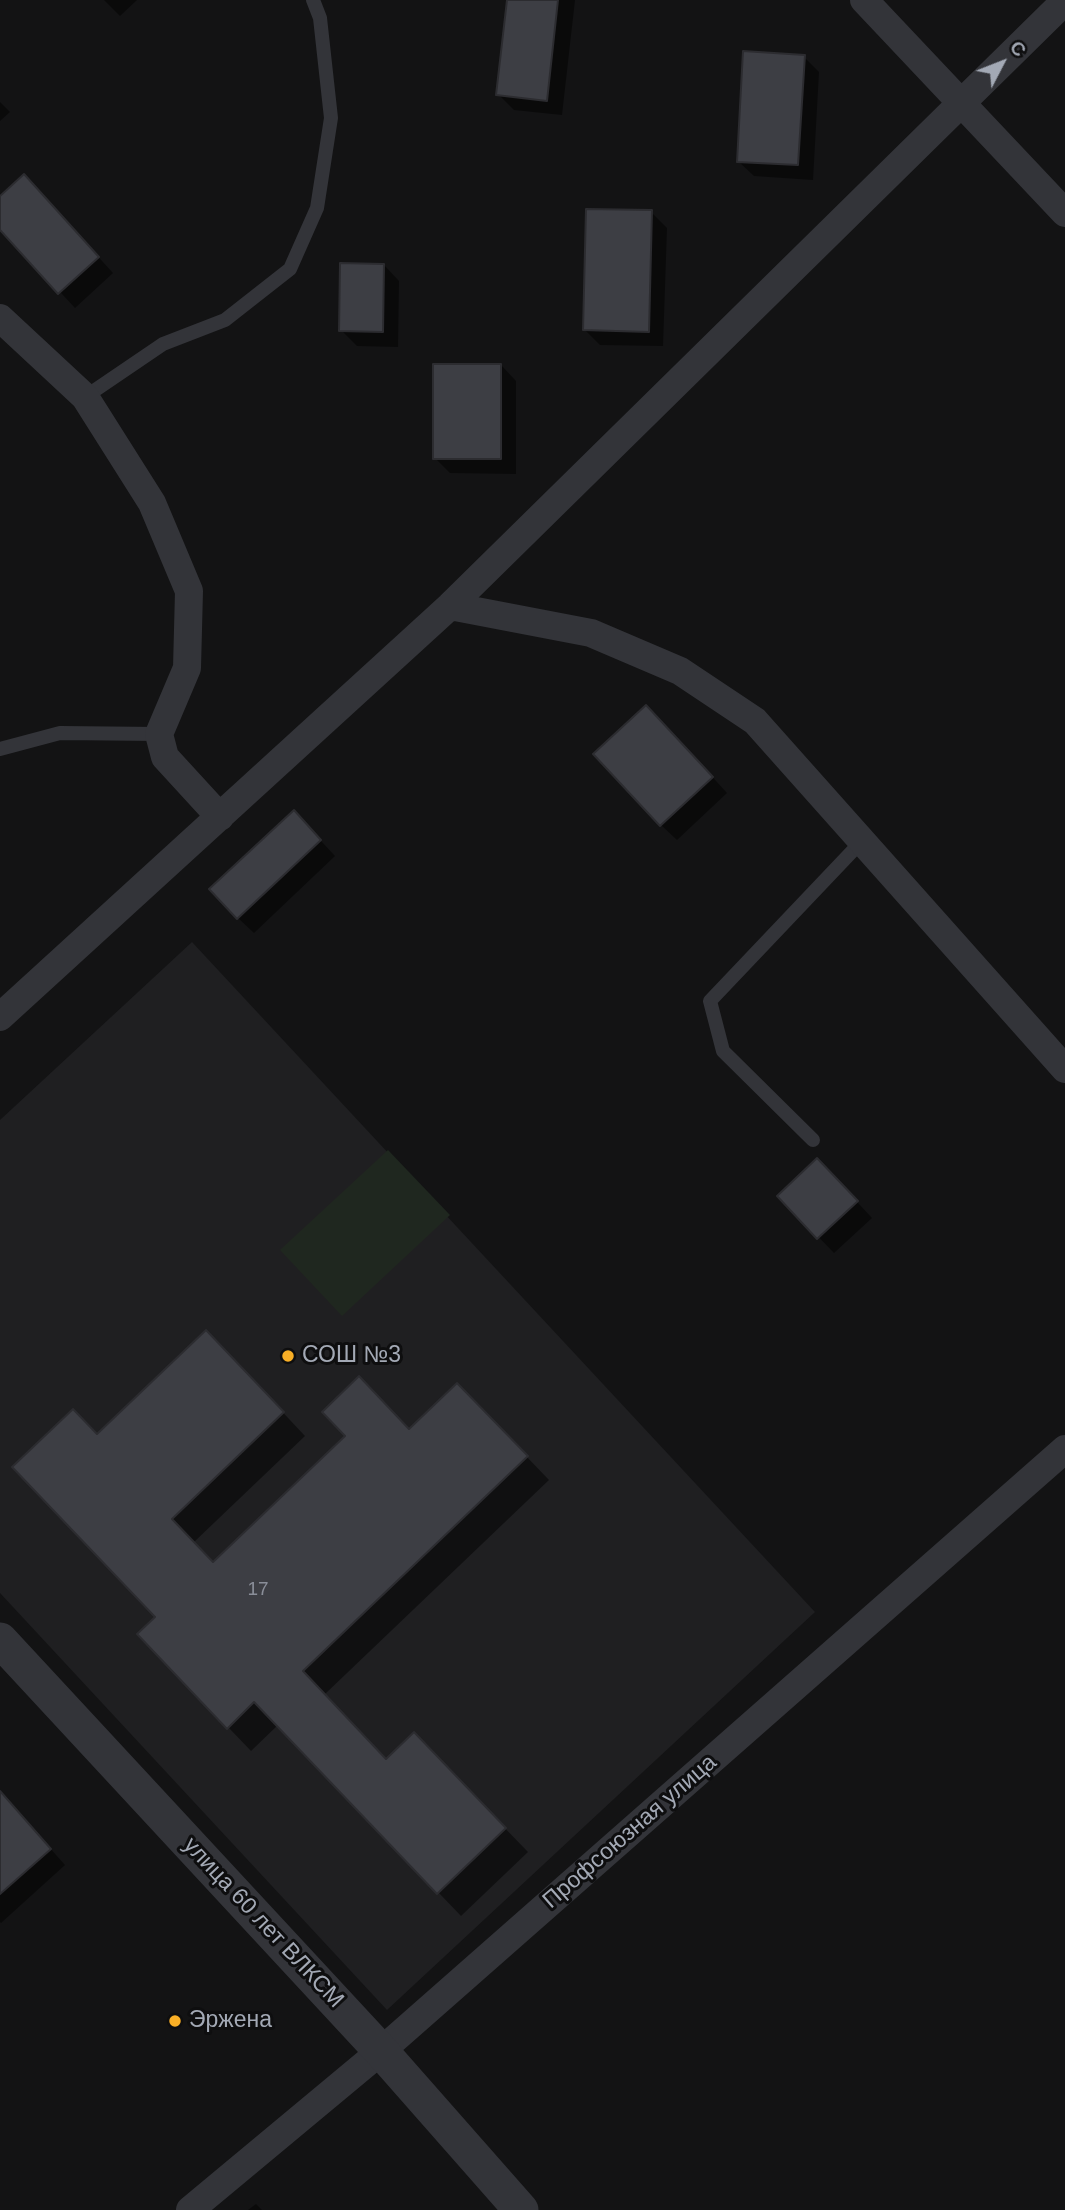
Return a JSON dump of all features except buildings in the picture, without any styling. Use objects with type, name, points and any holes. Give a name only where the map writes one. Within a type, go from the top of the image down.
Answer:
[{"type":"street","points":[[864,0],[1065,213]]},
{"type":"street","points":[[0,1017],[450,606],[1065,1]]},
{"type":"street","points":[[0,318],[85,397],[152,503],[189,591],[187,668],[159,734],[165,757],[220,817]]},
{"type":"street","points":[[450,606],[591,634],[680,671],[755,721],[1065,1069]]},
{"type":"street","name":"Профсоюзная улица","points":[[190,2210],[382,2051],[1065,1449]]},
{"type":"street","name":"улица 60 лет ВЛКСМ","points":[[0,1640],[382,2051],[521,2210]]},
{"type":"lane","points":[[85,397],[163,344],[225,320],[290,269],[317,208],[331,118],[320,18],[313,0]]},
{"type":"lane","points":[[0,749],[60,733],[159,734]]},
{"type":"lane","points":[[813,1140],[723,1051],[710,1001],[862,841]]},
{"type":"shaded area","name":"СОШ №3","points":[[192,942],[815,1612],[387,2010],[0,1593],[0,1120]]},
{"type":"shaded area","points":[[388,1150],[450,1215],[342,1316],[280,1250]]},
{"type":"place","name":"СОШ №3","points":[[288,1356]]},
{"type":"place","name":"Эржена","points":[[175,2021]]}]
